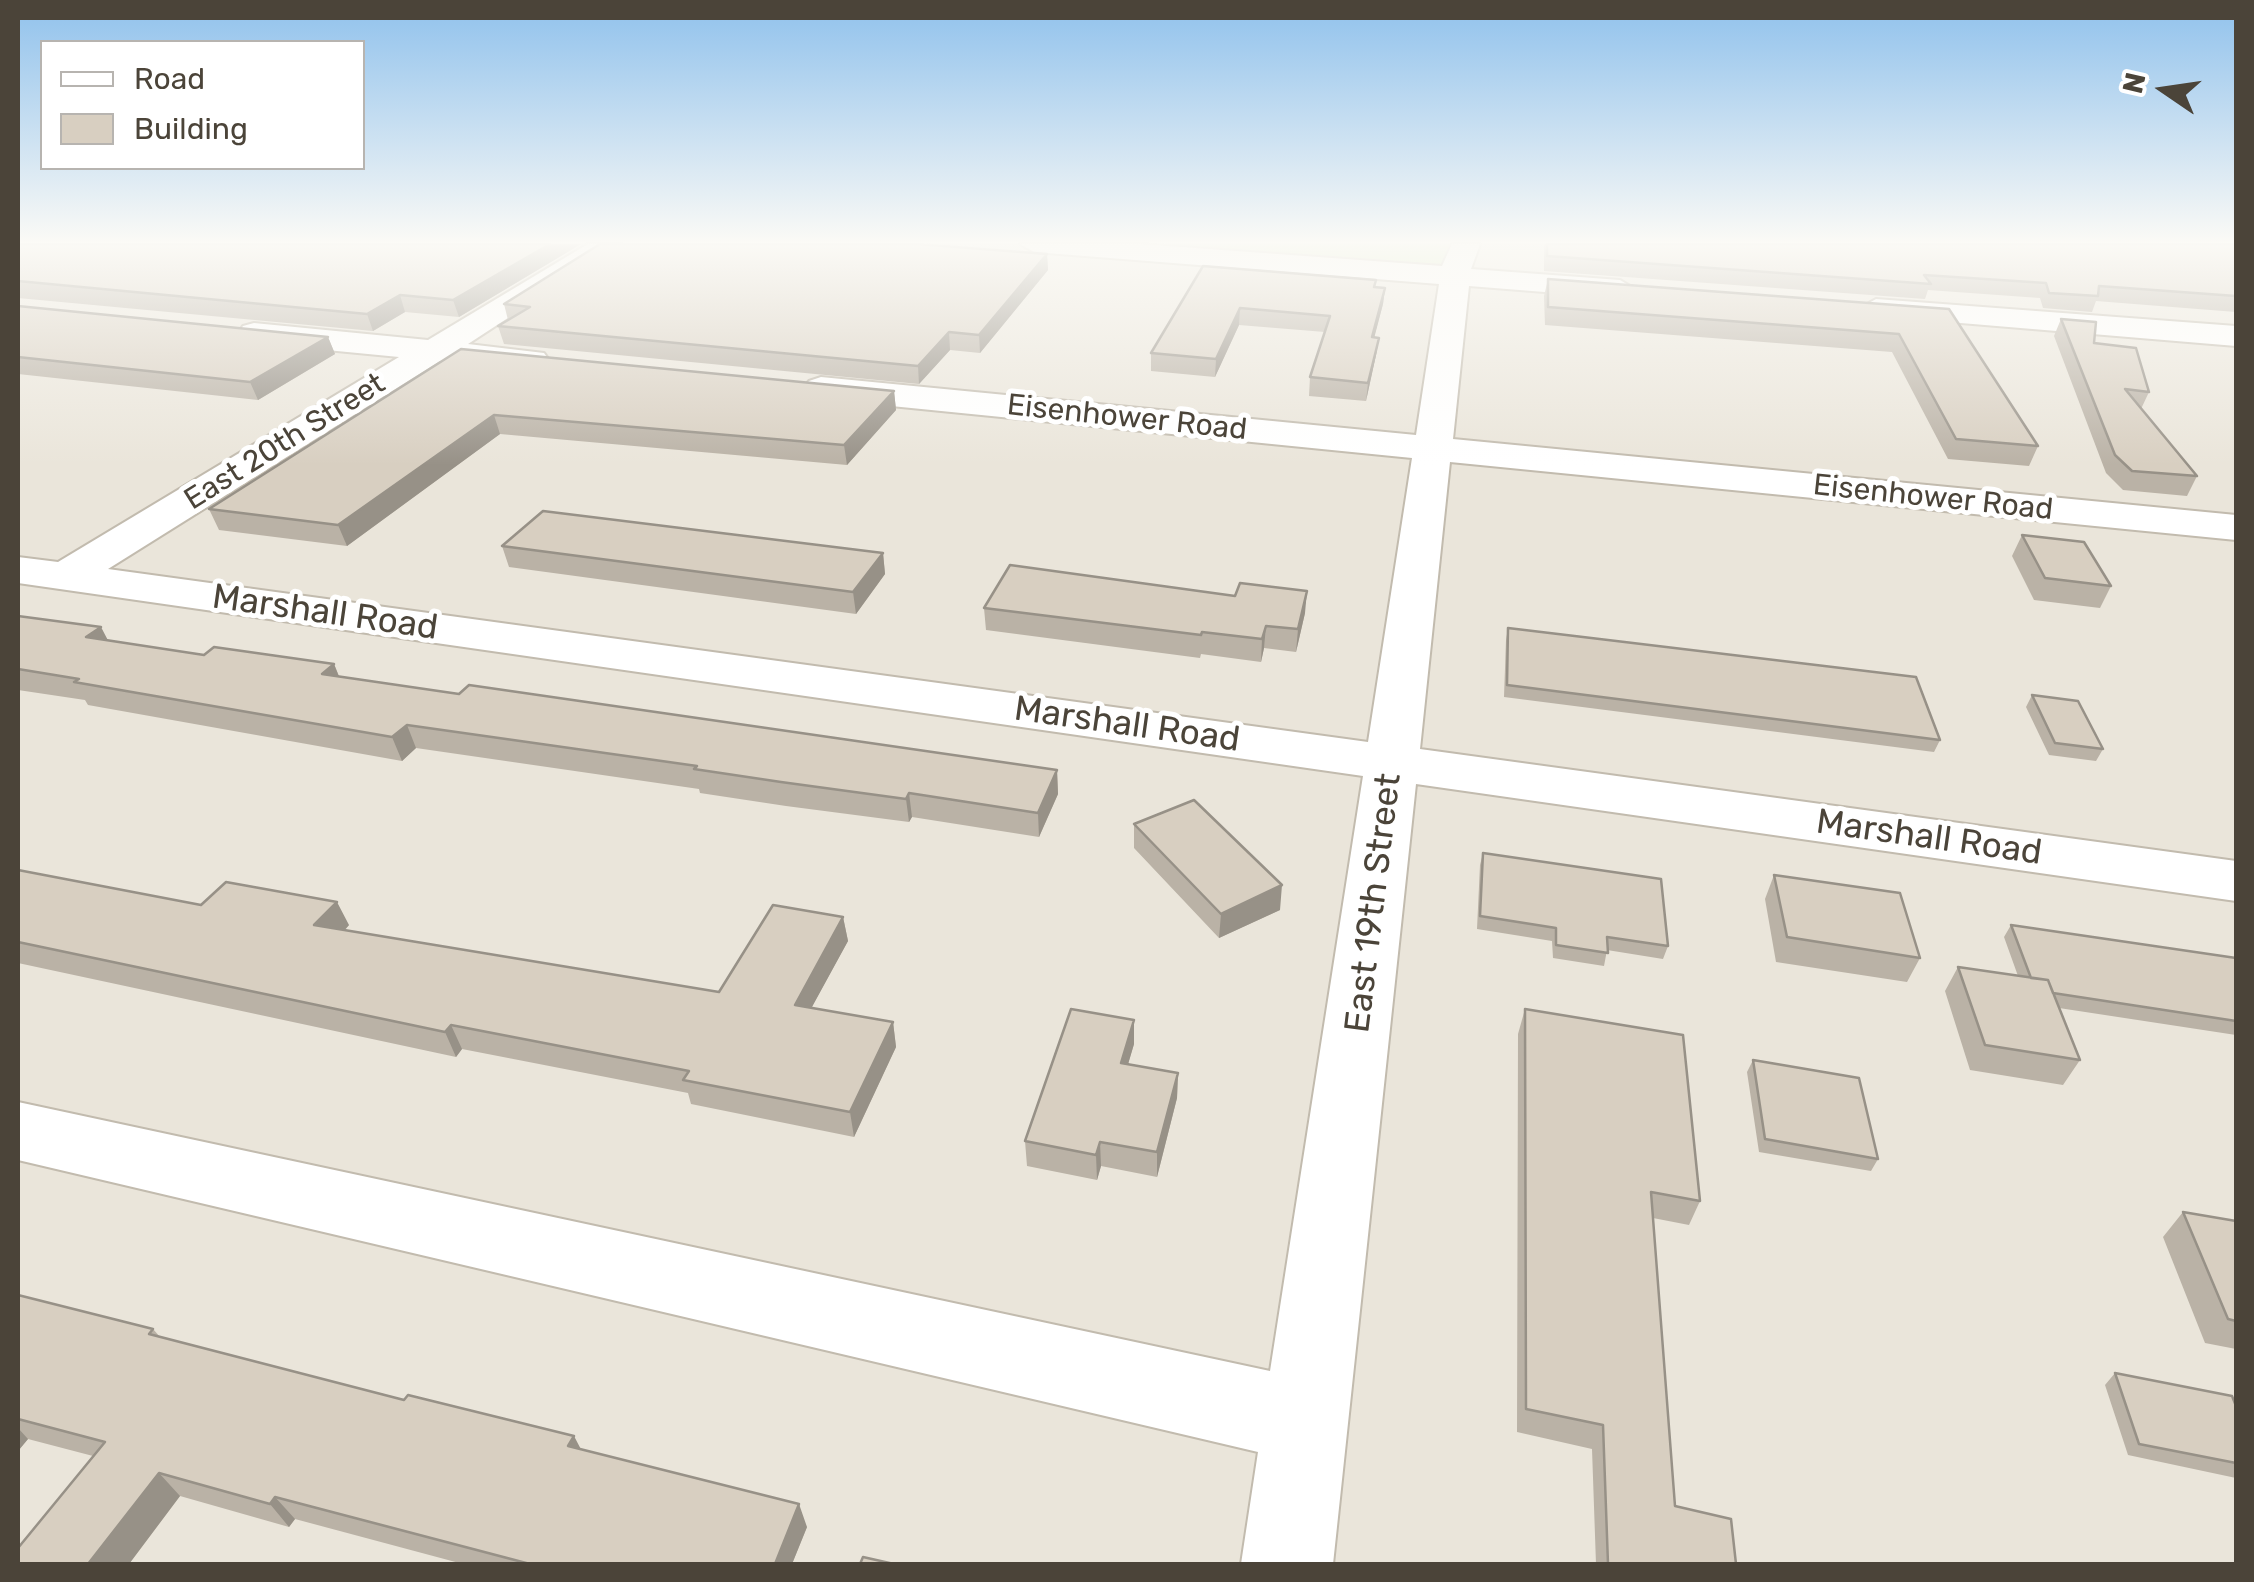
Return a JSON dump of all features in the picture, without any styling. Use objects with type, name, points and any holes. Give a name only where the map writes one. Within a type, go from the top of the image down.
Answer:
[{"type":"street","name":"East 20th Street","points":[[41,573],[487,318]]},
{"type":"street","name":"East 19th Street","points":[[1287,1564],[1452,318]]},
{"type":"street","points":[[1958,318],[2233,345]]},
{"type":"street","points":[[227,330],[562,363]]},
{"type":"street","name":"Eisenhower Road","points":[[779,384],[2236,528]]},
{"type":"street","name":"Marshall Road","points":[[41,573],[2236,881]]},
{"type":"street","points":[[18,1131],[1306,1421]]},
{"type":"shaded area","points":[[18,318],[2236,318],[2236,1564],[18,1564]]},
{"type":"building","points":[[18,318],[136,318],[328,337],[250,382],[18,357]]},
{"type":"building","points":[[512,318],[993,318],[979,335],[949,332],[918,366],[498,326]]},
{"type":"building","points":[[1172,318],[1235,318],[1216,359],[1151,353]]},
{"type":"building","points":[[1329,318],[1377,318],[1372,337],[1379,338],[1368,383],[1310,377]]},
{"type":"building","points":[[1689,318],[1955,318],[2038,446],[1956,439],[1899,334]]},
{"type":"building","points":[[2061,319],[2096,322],[2094,343],[2136,348],[2149,392],[2125,389],[2197,476],[2132,471],[2115,455]]},
{"type":"building","points":[[461,349],[894,391],[844,445],[494,415],[338,525],[209,509]]},
{"type":"building","points":[[543,511],[883,553],[853,592],[502,546]]},
{"type":"building","points":[[2022,535],[2084,542],[2111,586],[2045,578]]},
{"type":"building","points":[[1010,565],[1235,596],[1240,583],[1307,591],[1298,629],[1266,626],[1262,639],[1202,632],[1201,635],[984,608]]},
{"type":"building","points":[[18,616],[101,627],[86,637],[204,655],[214,647],[334,664],[322,674],[459,694],[469,685],[1057,770],[1038,813],[909,793],[906,799],[781,782],[694,769],[697,766],[407,725],[392,737],[18,669]]},
{"type":"building","points":[[1508,628],[1916,677],[1940,740],[1507,685]]},
{"type":"building","points":[[2032,695],[2078,701],[2103,749],[2055,743]]},
{"type":"building","points":[[1194,800],[1282,885],[1221,914],[1134,824]]},
{"type":"building","points":[[1483,853],[1661,879],[1668,946],[1607,937],[1608,953],[1556,945],[1556,928],[1480,916]]},
{"type":"building","points":[[18,870],[201,905],[226,882],[337,902],[314,925],[719,992],[773,905],[843,917],[795,1005],[893,1022],[850,1112],[683,1080],[689,1071],[451,1025],[445,1032],[18,942]]},
{"type":"building","points":[[1774,875],[1900,893],[1920,958],[1787,937]]},
{"type":"building","points":[[2011,925],[2236,958],[2236,1021],[2053,993],[2048,980],[2031,978]]},
{"type":"building","points":[[1958,967],[2048,980],[2080,1060],[1985,1045]]},
{"type":"building","points":[[1071,1009],[1134,1020],[1121,1063],[1178,1073],[1157,1152],[1100,1142],[1096,1155],[1025,1141]]},
{"type":"building","points":[[1525,1009],[1683,1035],[1700,1201],[1651,1192],[1675,1506],[1731,1519],[1736,1564],[1608,1564],[1603,1425],[1526,1409]]},
{"type":"building","points":[[1753,1060],[1859,1078],[1878,1159],[1765,1139]]},
{"type":"building","points":[[2183,1212],[2236,1221],[2236,1321],[2228,1319]]},
{"type":"building","points":[[18,1295],[153,1329],[149,1334],[404,1400],[408,1395],[574,1436],[568,1446],[799,1504],[775,1564],[530,1564],[275,1497],[270,1504],[159,1473],[88,1564],[18,1564],[18,1548],[105,1442],[18,1419]]},
{"type":"building","points":[[2115,1373],[2232,1396],[2236,1406],[2236,1463],[2139,1444]]},
{"type":"building","points":[[863,1557],[894,1564],[860,1564]]}]
